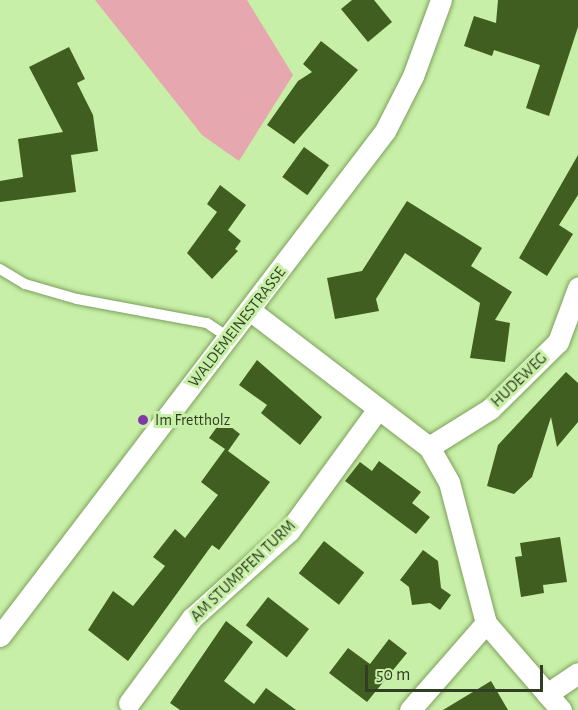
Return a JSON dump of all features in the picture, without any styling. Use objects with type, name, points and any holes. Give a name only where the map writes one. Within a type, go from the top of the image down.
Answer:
[{"type":"street","name":"WALDEMEINESTRASSE","points":[[0,636],[228,337],[251,311],[385,131],[413,76],[441,0]]},
{"type":"street","name":"HUDEWEG","points":[[429,447],[490,409],[558,342],[578,288]]},
{"type":"street","points":[[251,311],[429,447],[449,482],[486,622],[554,702],[578,673]]},
{"type":"street","name":"AM STUMPFEN TURM","points":[[129,703],[192,618],[289,531],[378,409]]},
{"type":"street","points":[[410,710],[486,622]]},
{"type":"lane","points":[[0,269],[25,284],[77,299],[207,323],[228,337]]},
{"type":"shaded area","points":[[95,0],[247,0],[293,75],[239,161],[202,135]]},
{"type":"building","points":[[352,0],[374,0],[392,22],[368,42],[341,9]]},
{"type":"building","points":[[498,0],[578,0],[578,27],[549,116],[526,108],[540,65],[494,50],[492,56],[464,46],[474,16],[496,23]]},
{"type":"building","points":[[321,41],[358,70],[294,144],[267,125],[298,81],[312,72],[303,64]]},
{"type":"building","points":[[69,47],[85,79],[77,83],[93,115],[98,151],[71,155],[76,192],[0,202],[0,181],[23,177],[18,139],[63,132],[29,67]]},
{"type":"building","points":[[304,147],[329,165],[307,195],[282,177]]},
{"type":"building","points":[[578,155],[578,195],[559,225],[573,234],[547,276],[519,258]]},
{"type":"building","points":[[220,185],[246,205],[228,230],[241,241],[235,249],[238,251],[212,279],[187,253],[217,212],[207,204]]},
{"type":"building","points":[[407,201],[482,248],[471,266],[512,292],[495,320],[510,323],[505,362],[470,358],[480,303],[405,253],[376,299],[379,311],[335,319],[327,278],[362,271]]},
{"type":"building","points":[[257,360],[322,417],[300,445],[261,413],[267,405],[239,385]]},
{"type":"building","points":[[566,372],[578,383],[578,422],[557,447],[551,417],[532,477],[514,494],[487,486],[498,445]]},
{"type":"building","points":[[222,420],[240,434],[228,451],[270,482],[219,550],[212,545],[128,661],[88,630],[113,591],[133,606],[165,566],[153,557],[175,529],[185,538],[218,495],[201,482],[225,449],[209,438]]},
{"type":"building","points":[[379,461],[421,492],[412,503],[430,517],[416,534],[345,481],[360,462],[372,471]]},
{"type":"building","points":[[560,537],[567,582],[543,585],[544,593],[521,597],[515,557],[522,556],[520,543]]},
{"type":"building","points":[[324,541],[364,572],[339,605],[299,573]]},
{"type":"building","points":[[423,550],[438,561],[441,588],[451,595],[440,610],[430,603],[412,605],[409,587],[400,580]]},
{"type":"building","points":[[268,597],[309,629],[287,657],[246,625]]},
{"type":"building","points":[[226,621],[253,642],[224,681],[254,704],[266,688],[296,710],[180,710],[170,703]]},
{"type":"building","points":[[389,639],[407,653],[367,702],[329,673],[348,648],[370,664]]},
{"type":"building","points":[[491,681],[508,710],[443,710]]},
{"type":"place","name":"Im Frettholz","points":[[143,420]]}]
